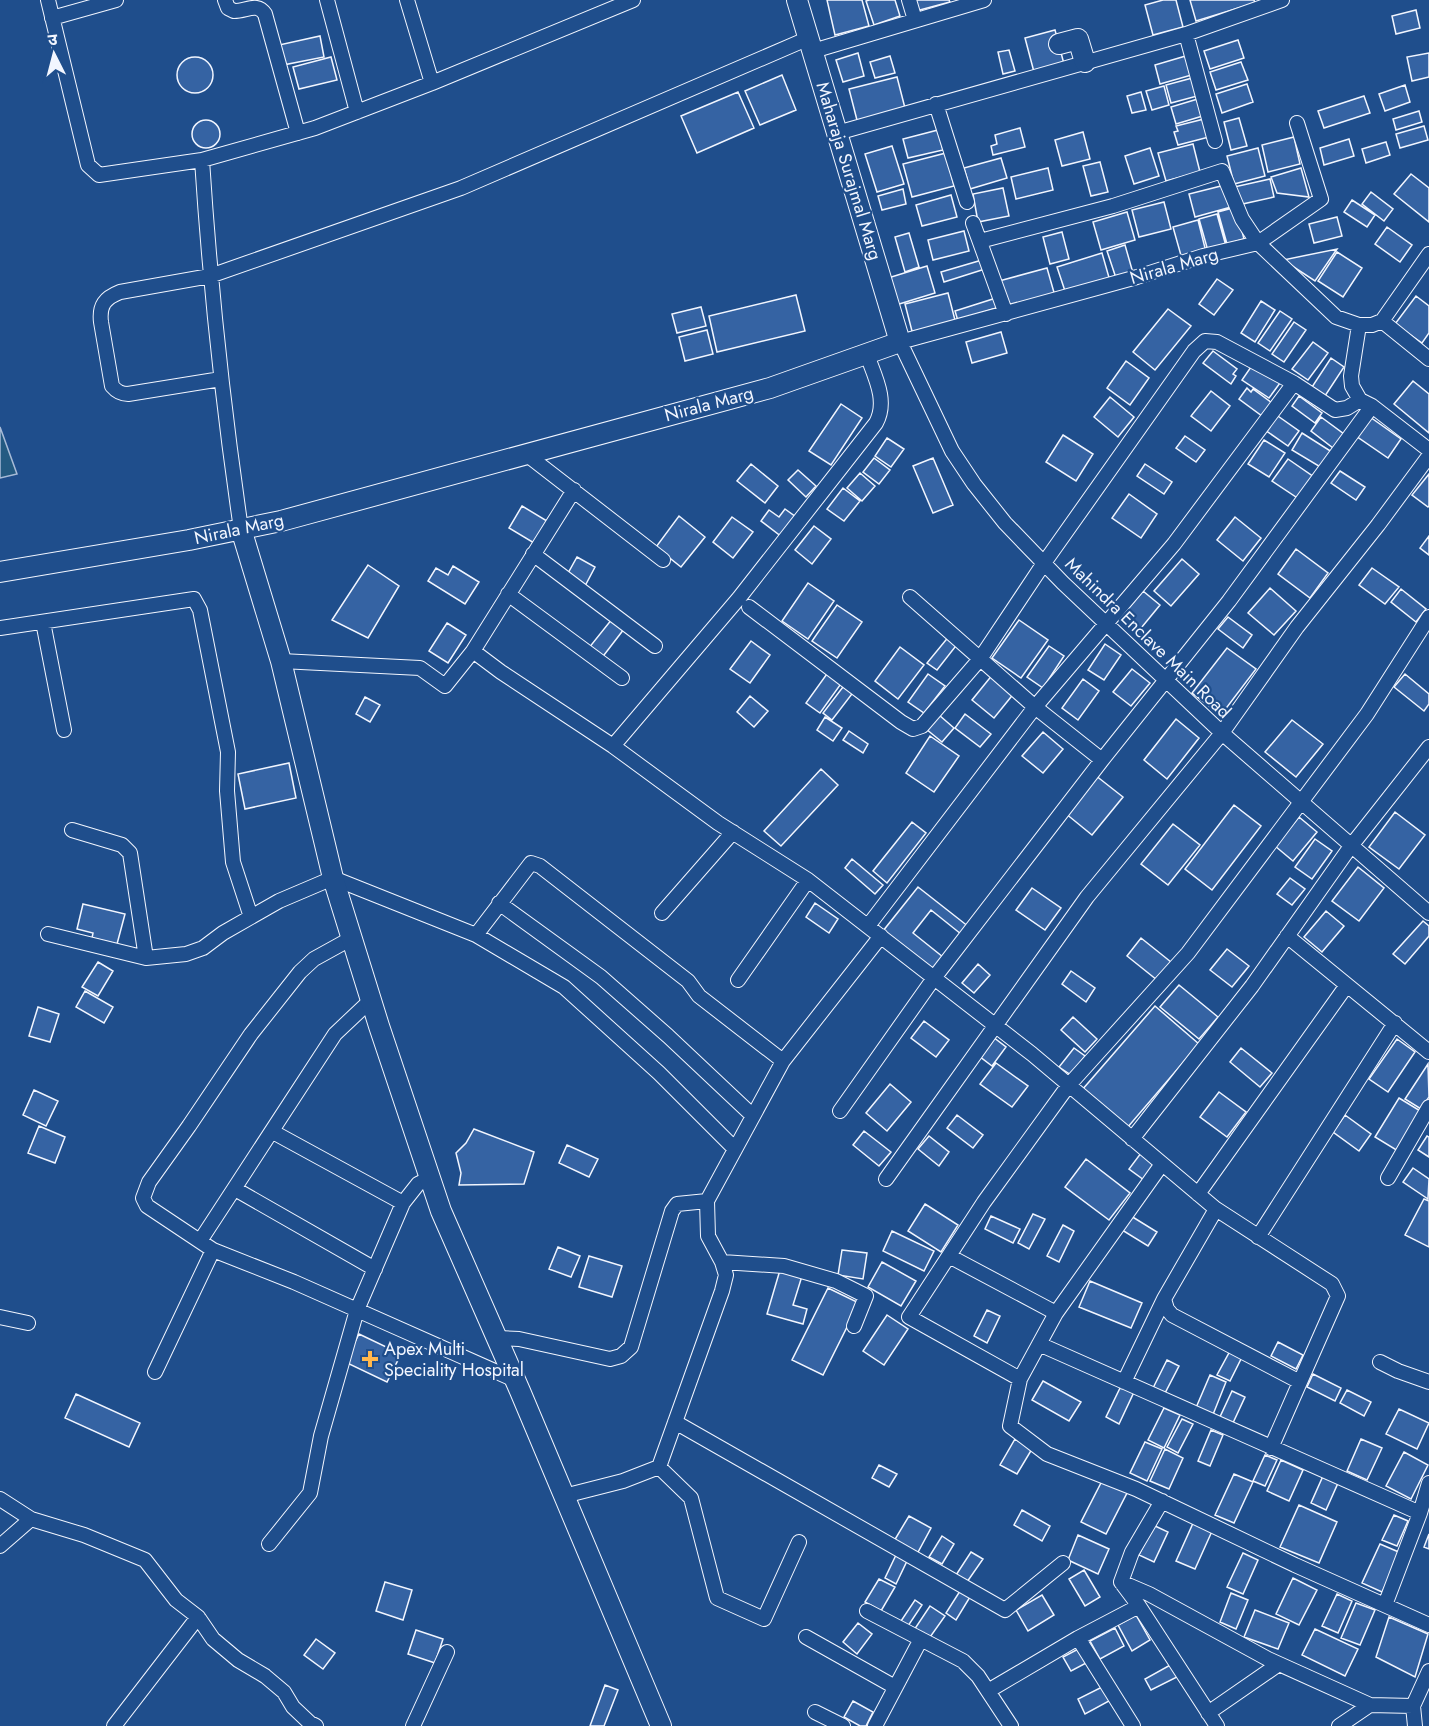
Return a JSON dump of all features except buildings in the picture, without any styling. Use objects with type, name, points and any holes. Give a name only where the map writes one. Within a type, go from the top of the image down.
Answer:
[{"type":"street","points":[[48,0],[88,165],[99,175],[202,160],[298,133],[432,83],[633,0]]},
{"type":"street","points":[[52,18],[116,0]]},
{"type":"street","points":[[225,0],[228,8],[234,11],[257,7],[266,14],[298,133]]},
{"type":"street","points":[[327,0],[357,112]]},
{"type":"street","points":[[407,0],[432,83]]},
{"type":"street","name":"Maharaja Surajmal Marg","points":[[797,0],[900,342]]},
{"type":"street","points":[[909,0],[915,20]]},
{"type":"street","points":[[221,379],[121,394],[112,386],[101,322],[100,312],[103,302],[120,292],[210,276],[461,188],[811,44],[915,20],[984,0]]},
{"type":"street","points":[[837,133],[1186,34],[1274,1]]},
{"type":"street","points":[[1186,34],[1215,141]]},
{"type":"street","points":[[1059,44],[1078,39],[1085,62]]},
{"type":"street","points":[[936,104],[967,201]]},
{"type":"street","name":"Nirala Marg","points":[[0,572],[189,540],[280,521],[770,388],[900,342],[1006,314],[1203,256],[1258,243],[1321,199],[1297,123]]},
{"type":"street","points":[[202,160],[210,276],[241,529],[281,661],[333,878],[441,1211],[661,1726]]},
{"type":"street","points":[[980,241],[1113,206],[1222,171],[1242,219],[1258,243],[1336,317],[1359,325],[1372,325],[1382,321],[1429,254]]},
{"type":"street","points":[[973,223],[1006,314]]},
{"type":"street","points":[[1382,321],[1429,359]]},
{"type":"street","points":[[1359,325],[1351,376],[1352,386],[1366,403],[1429,450]]},
{"type":"street","points":[[749,607],[913,729],[922,726],[980,659],[1044,562],[1194,351],[1205,341],[1216,342],[1293,383],[1335,410],[1366,403]]},
{"type":"street","name":"Mahindra Enclave Main Road","points":[[900,342],[952,451],[974,484],[1005,523],[1222,734],[1429,914]]},
{"type":"street","points":[[614,746],[739,598],[876,423],[882,413],[881,395],[867,355]]},
{"type":"street","points":[[868,926],[1035,707],[1174,544],[1293,383]]},
{"type":"street","points":[[840,1111],[934,978],[1102,760],[1229,601],[1366,403]]},
{"type":"street","points":[[526,454],[663,560]]},
{"type":"street","points":[[886,1179],[1087,897],[1222,734],[1298,627],[1429,456]]},
{"type":"street","points":[[281,661],[420,668],[445,686],[473,651],[574,490]]},
{"type":"street","points":[[533,554],[655,646]]},
{"type":"street","points":[[508,594],[622,678]]},
{"type":"street","points":[[910,597],[1035,707],[1102,760]]},
{"type":"street","points":[[0,628],[194,599],[200,610],[228,752],[227,791],[233,862],[251,917]]},
{"type":"street","points":[[1020,1379],[909,1317],[984,1202],[1068,1086],[1188,953],[1367,714],[1429,617]]},
{"type":"street","points":[[43,622],[64,730]]},
{"type":"street","points":[[473,651],[614,746],[733,832],[808,879],[995,1026],[1216,1209],[1332,1284],[1338,1296],[1271,1448]]},
{"type":"street","points":[[1132,1139],[1246,995],[1351,846],[1429,747]]},
{"type":"street","points":[[72,831],[122,845],[130,853],[146,958]]},
{"type":"street","points":[[662,913],[733,832]]},
{"type":"street","points":[[476,935],[531,863],[540,866],[687,981],[699,996],[783,1061]]},
{"type":"street","points":[[48,934],[146,958],[186,954],[203,948],[223,933],[279,901],[333,878],[476,935],[564,987],[659,1073],[735,1149]]},
{"type":"street","points":[[738,980],[808,879]]},
{"type":"street","points":[[499,903],[601,977],[753,1116]]},
{"type":"street","points":[[564,1496],[623,1481],[659,1467],[722,1292],[726,1275],[722,1262],[708,1236],[708,1201],[783,1061],[881,936]]},
{"type":"street","points":[[1287,936],[1429,1053]]},
{"type":"street","points":[[352,938],[314,959],[300,972],[251,1034],[149,1182],[143,1198],[147,1206],[213,1250],[357,1310],[515,1380]]},
{"type":"street","points":[[1198,1194],[1347,985]]},
{"type":"street","points":[[200,1242],[335,1034],[371,1000]]},
{"type":"street","points":[[1258,1237],[1395,1023]]},
{"type":"street","points":[[1388,1178],[1429,1107]]},
{"type":"street","points":[[273,1132],[403,1203]]},
{"type":"street","points":[[1162,1164],[1056,1313],[1020,1379],[1010,1426],[1047,1454],[1162,1501],[1295,1565],[1429,1625]]},
{"type":"street","points":[[269,1544],[310,1493],[321,1436],[357,1310],[403,1203],[418,1184],[430,1178]]},
{"type":"street","points":[[235,1189],[375,1269]]},
{"type":"street","points":[[496,1338],[519,1339],[610,1359],[621,1356],[631,1347],[672,1211],[677,1204],[708,1201]]},
{"type":"street","points":[[1124,1382],[1164,1299],[1216,1209]]},
{"type":"street","points":[[155,1372],[213,1250]]},
{"type":"street","points":[[949,1256],[1056,1313]]},
{"type":"street","points":[[722,1262],[784,1266],[836,1281],[866,1296],[854,1326]]},
{"type":"street","points":[[1164,1299],[1167,1310],[1172,1315],[1300,1382]]},
{"type":"street","points":[[0,1317],[28,1323]]},
{"type":"street","points":[[1039,1344],[1420,1513]]},
{"type":"street","points":[[1380,1362],[1429,1382]]},
{"type":"street","points":[[675,1422],[1005,1610],[1064,1563]]},
{"type":"street","points":[[659,1467],[691,1498],[717,1598],[764,1619],[799,1542]]},
{"type":"street","points":[[1385,1605],[1429,1483]]},
{"type":"street","points":[[0,1499],[31,1519],[84,1535],[145,1560],[176,1600],[198,1617],[213,1639],[238,1660],[265,1676],[284,1692],[293,1707],[311,1725]]},
{"type":"street","points":[[1121,1582],[1131,1552],[1162,1501]]},
{"type":"street","points":[[0,1546],[31,1519]]},
{"type":"street","points":[[1121,1582],[1139,1606],[1216,1726]]},
{"type":"street","points":[[1121,1582],[1149,1594],[1280,1664],[1370,1705],[1413,1706]]},
{"type":"street","points":[[988,1691],[1078,1638],[1139,1606]]},
{"type":"street","points":[[867,1611],[963,1661],[978,1676],[1011,1726]]},
{"type":"street","points":[[114,1726],[198,1617]]},
{"type":"street","points":[[806,1637],[895,1688]]},
{"type":"street","points":[[1078,1638],[1133,1726]]},
{"type":"street","points":[[874,1726],[921,1639]]},
{"type":"street","points":[[413,1726],[447,1652]]},
{"type":"street","points":[[1208,1713],[1280,1664]]},
{"type":"street","points":[[1415,1726],[1413,1706],[1429,1671]]},
{"type":"street","points":[[1339,1726],[1370,1705]]},
{"type":"street","points":[[815,1712],[843,1726]]},
{"type":"shaded area","points":[[0,427],[17,474],[0,478]]},
{"type":"place","name":"Apex Multi Speciality Hospital","points":[[370,1359]]}]
